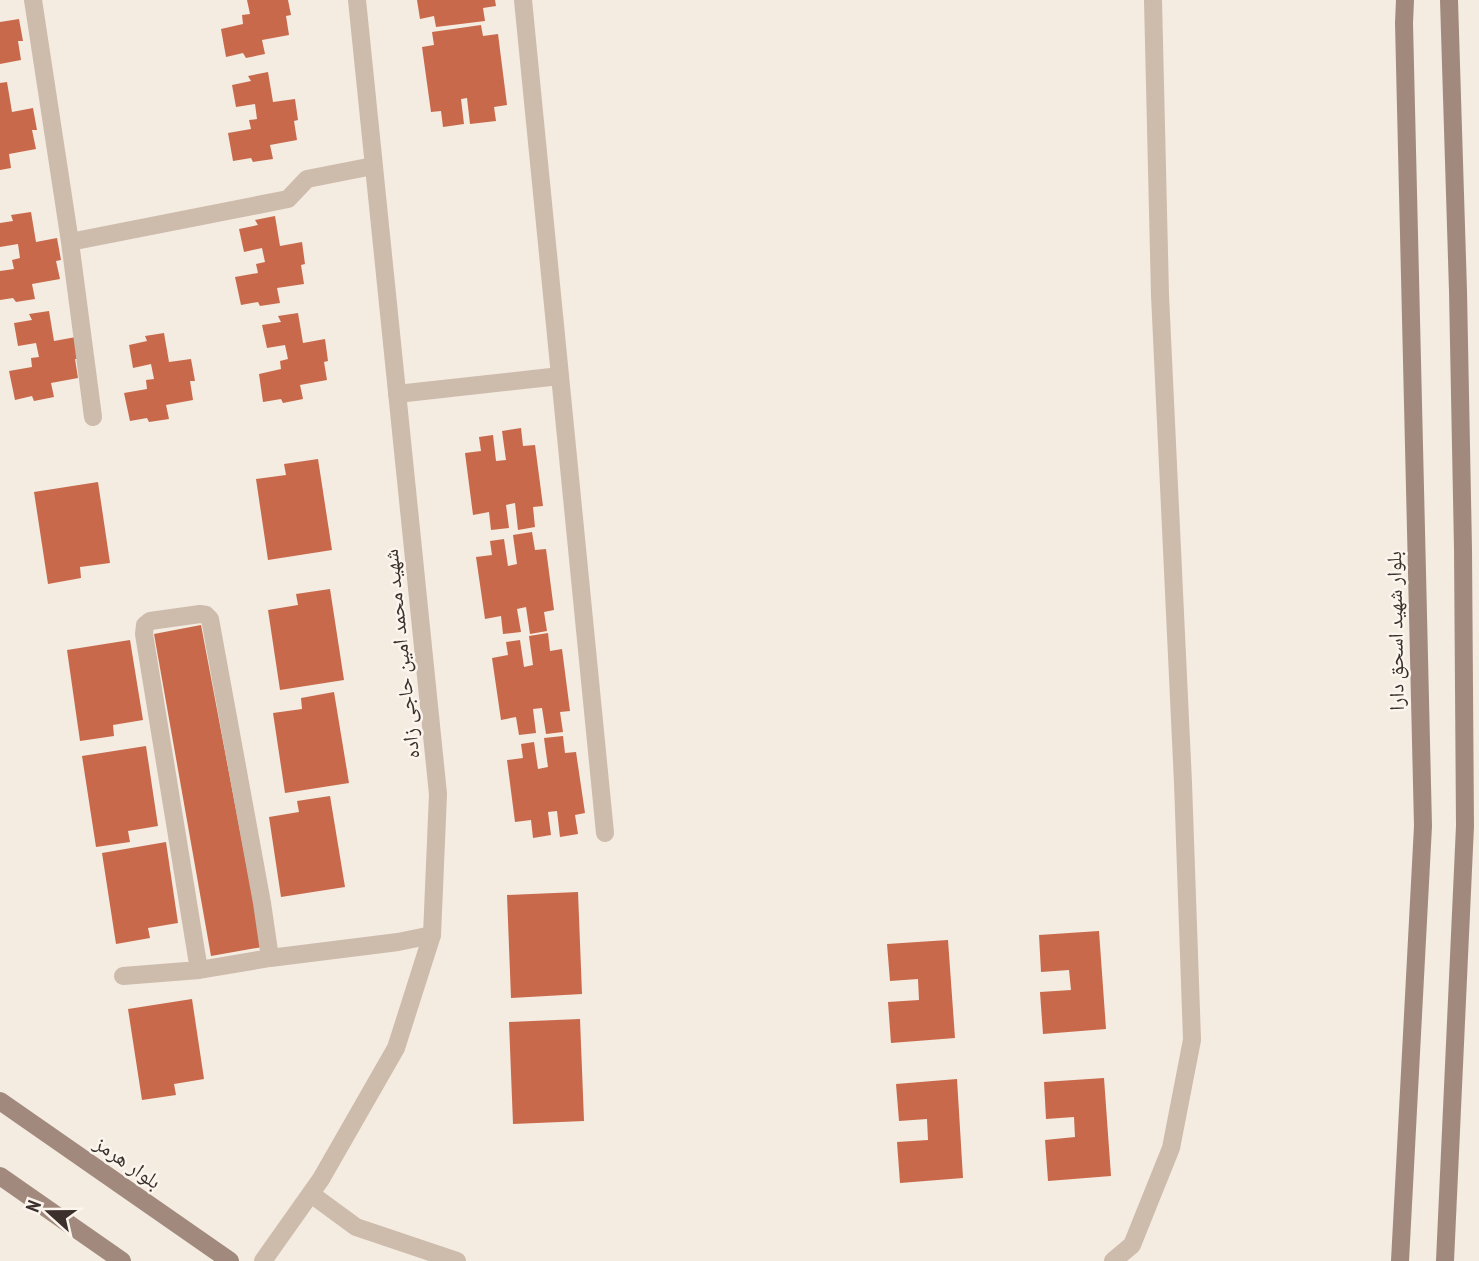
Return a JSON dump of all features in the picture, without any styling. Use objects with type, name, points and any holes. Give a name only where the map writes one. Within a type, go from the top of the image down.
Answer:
[{"type":"main road","name":"بلوار شهید اسحق دارا","points":[[1400,1261],[1423,826],[1405,0]]},
{"type":"main road","points":[[1445,1261],[1465,826],[1463,548],[1449,0]]},
{"type":"main road","name":"بلوار هرمز","points":[[0,1101],[230,1261]]},
{"type":"main road","points":[[0,1176],[122,1261]]},
{"type":"street","points":[[33,0],[93,416]]},
{"type":"street","name":"شهید محمد امین حاجی زاده","points":[[263,1261],[312,1194],[396,1048],[432,935],[438,794],[357,0]]},
{"type":"street","points":[[523,0],[605,833]]},
{"type":"street","points":[[1113,1261],[1132,1244],[1171,1148],[1192,1040],[1184,783],[1160,295],[1153,0]]},
{"type":"street","points":[[70,242],[288,199],[307,178],[373,166]]},
{"type":"street","points":[[397,394],[560,376]]},
{"type":"street","points":[[199,970],[144,634],[145,625],[150,621],[200,614],[210,619],[270,958]]},
{"type":"street","points":[[123,976],[199,970],[432,935]]},
{"type":"street","points":[[312,1194],[356,1227],[457,1261]]},
{"type":"building","points":[[247,0],[288,0],[291,15],[286,16],[289,35],[262,40],[265,54],[246,58],[243,53],[226,57],[221,29],[243,24],[242,15],[250,14]]},
{"type":"building","points":[[417,0],[495,0],[496,6],[483,8],[485,21],[436,27],[434,16],[420,19]]},
{"type":"building","points":[[19,19],[23,41],[18,41],[21,60],[0,64],[0,22]]},
{"type":"building","points":[[481,25],[483,36],[498,34],[507,105],[494,107],[496,121],[470,124],[467,98],[461,99],[464,124],[443,127],[441,111],[431,112],[422,47],[434,45],[432,32]]},
{"type":"building","points":[[268,72],[273,102],[295,99],[297,140],[270,145],[273,159],[233,161],[228,133],[251,129],[249,120],[257,119],[255,104],[236,107],[232,85],[251,81],[248,76]]},
{"type":"building","points":[[7,82],[12,112],[33,108],[37,130],[32,130],[36,149],[9,154],[11,168],[0,170],[0,83]]},
{"type":"building","points":[[31,212],[36,242],[57,238],[61,260],[56,261],[60,279],[32,284],[35,299],[16,302],[13,298],[0,300],[0,271],[14,269],[12,260],[20,258],[18,244],[0,247],[0,223],[13,221],[11,215]]},
{"type":"building","points":[[275,216],[280,246],[302,242],[304,284],[277,288],[280,303],[260,306],[258,302],[241,305],[235,277],[258,273],[256,264],[265,262],[262,248],[244,252],[239,229],[258,225],[255,220]]},
{"type":"building","points":[[49,311],[54,341],[76,337],[80,359],[75,359],[78,378],[51,383],[54,397],[34,401],[32,396],[15,400],[9,371],[32,367],[31,358],[39,357],[36,343],[18,346],[14,323],[32,320],[29,314]]},
{"type":"building","points":[[298,313],[303,343],[325,339],[328,361],[324,362],[327,380],[300,385],[303,399],[283,403],[281,399],[263,402],[259,374],[281,369],[280,361],[288,359],[285,345],[267,348],[262,325],[281,322],[278,316]]},
{"type":"building","points":[[164,333],[169,362],[191,359],[195,381],[190,381],[193,400],[166,405],[169,419],[149,422],[147,418],[130,421],[124,393],[147,389],[146,380],[154,379],[151,364],[133,368],[129,345],[147,341],[145,336]]},
{"type":"building","points":[[521,428],[523,446],[535,445],[543,506],[533,507],[535,527],[518,530],[515,503],[506,505],[509,528],[491,530],[489,512],[473,515],[465,453],[481,451],[479,437],[493,435],[496,461],[506,460],[502,431]]},
{"type":"building","points":[[318,459],[332,550],[268,560],[256,479],[286,475],[284,464]]},
{"type":"building","points":[[98,482],[110,563],[80,567],[81,578],[48,584],[34,492]]},
{"type":"building","points":[[532,532],[535,550],[546,549],[554,610],[544,612],[547,631],[530,634],[526,607],[517,609],[521,632],[503,634],[501,616],[485,619],[476,557],[492,555],[490,541],[504,539],[508,566],[517,564],[513,535]]},
{"type":"building","points":[[330,589],[344,680],[280,690],[268,610],[298,605],[296,594]]},
{"type":"building","points":[[201,625],[262,947],[211,956],[154,634]]},
{"type":"building","points":[[548,633],[550,651],[562,649],[570,711],[560,712],[563,732],[546,734],[542,708],[533,709],[536,733],[519,735],[516,717],[501,720],[492,658],[508,655],[506,642],[520,640],[524,667],[533,665],[529,636]]},
{"type":"building","points":[[130,640],[143,720],[113,725],[114,736],[80,741],[67,650]]},
{"type":"building","points":[[334,692],[349,783],[285,793],[273,713],[302,709],[301,698]]},
{"type":"building","points":[[563,736],[565,753],[576,752],[585,813],[575,815],[578,834],[560,837],[557,811],[548,812],[551,835],[533,838],[531,820],[515,822],[507,760],[523,758],[521,744],[534,742],[538,769],[548,767],[544,738]]},
{"type":"building","points":[[146,746],[158,826],[128,831],[130,842],[96,847],[82,756]]},
{"type":"building","points":[[330,796],[345,887],[281,897],[269,817],[299,812],[297,801]]},
{"type":"building","points":[[166,842],[178,923],[148,928],[150,938],[116,944],[102,853]]},
{"type":"building","points":[[578,892],[582,994],[511,998],[507,895]]},
{"type":"building","points":[[1099,931],[1106,1029],[1043,1034],[1040,992],[1071,990],[1069,970],[1041,972],[1039,935]]},
{"type":"building","points":[[948,940],[955,1038],[891,1043],[888,1002],[919,1000],[918,979],[890,981],[887,944]]},
{"type":"building","points":[[192,999],[204,1079],[174,1084],[176,1095],[142,1100],[128,1009]]},
{"type":"building","points":[[580,1019],[584,1121],[513,1124],[509,1022]]},
{"type":"building","points":[[1104,1078],[1111,1176],[1048,1181],[1045,1140],[1075,1137],[1074,1117],[1046,1119],[1044,1082]]},
{"type":"building","points":[[957,1079],[963,1178],[900,1183],[897,1142],[928,1140],[927,1119],[899,1121],[896,1084]]}]
